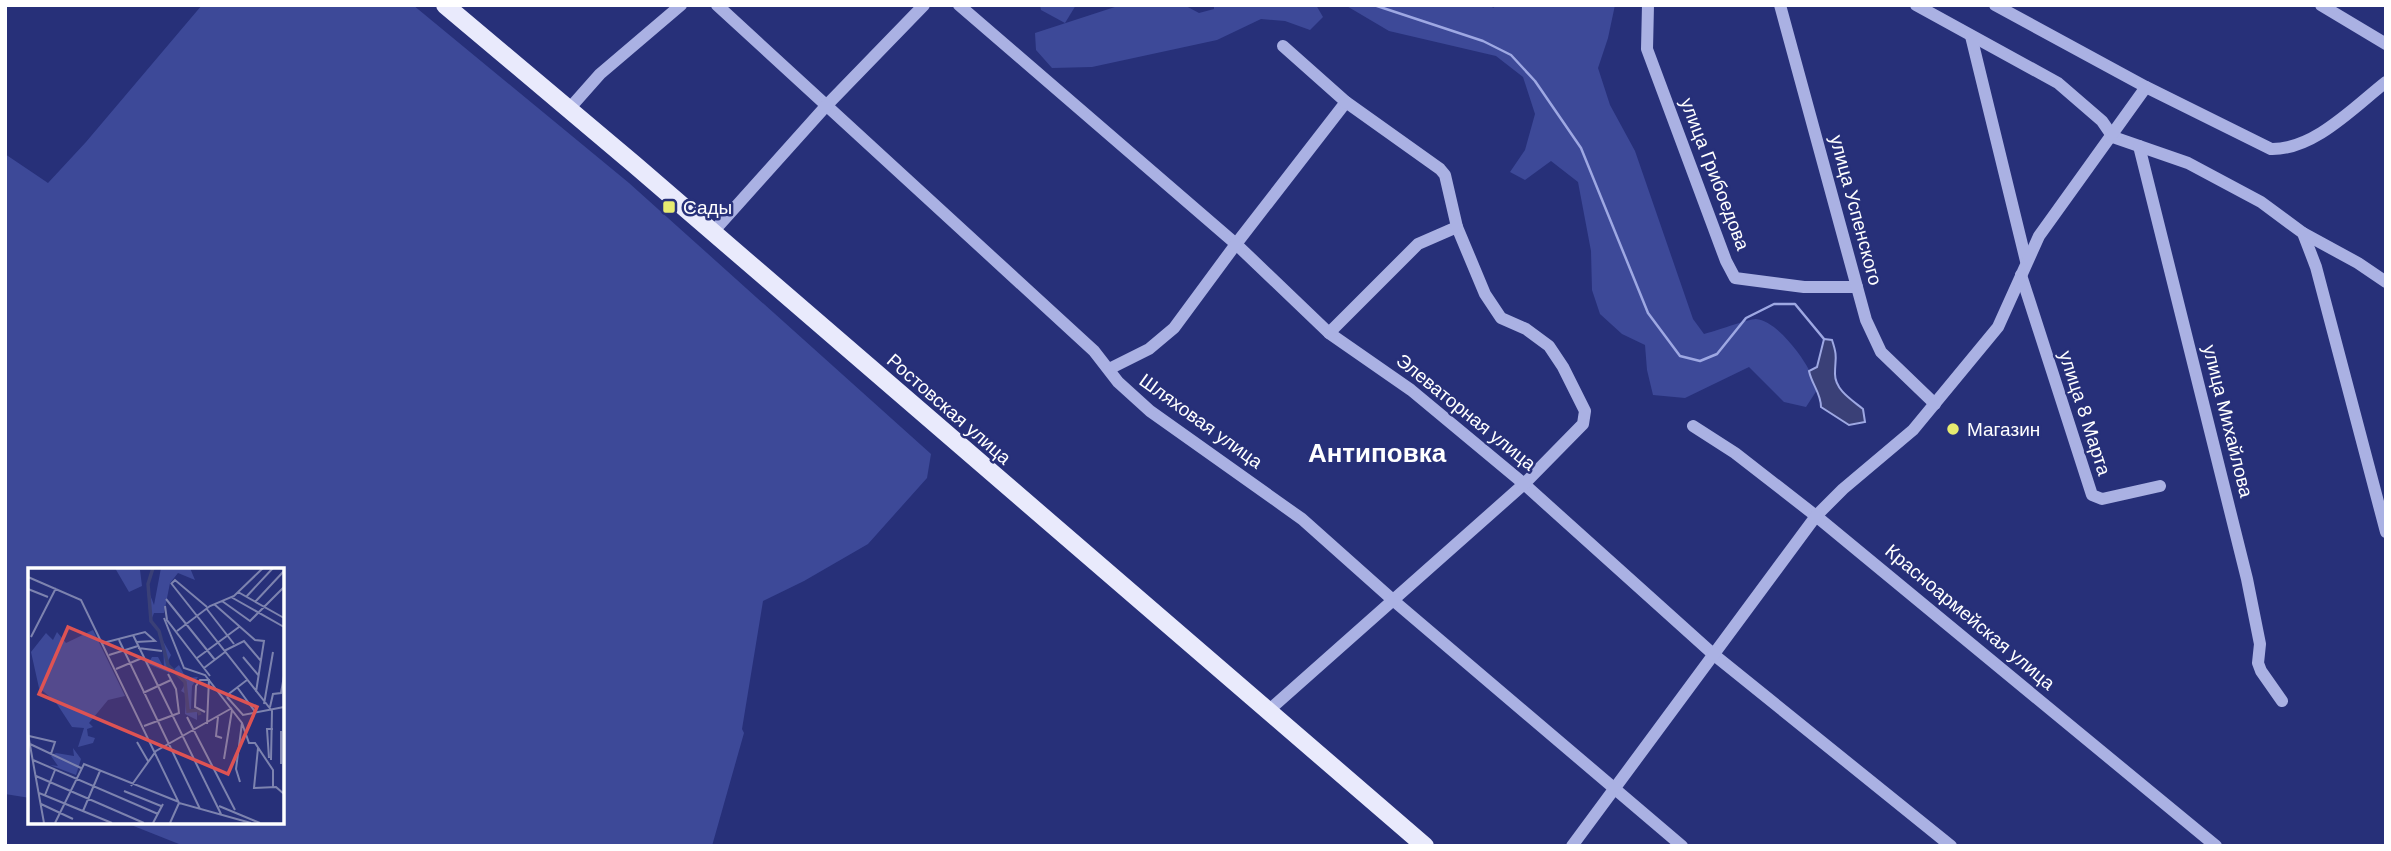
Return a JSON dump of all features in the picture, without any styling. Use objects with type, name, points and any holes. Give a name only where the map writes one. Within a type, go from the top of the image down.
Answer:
[{"type":"main road","name":"Ростовская улица","points":[[454,8],[1425,846]]},
{"type":"street","points":[[569,109],[600,74],[681,5]]},
{"type":"street","name":"Шляховая улица","points":[[717,5],[1094,351],[1129,393],[1150,411],[1302,519],[1394,601],[1682,846]]},
{"type":"street","points":[[713,232],[826,106],[924,5]]},
{"type":"street","name":"Элеваторная улица","points":[[959,5],[1236,244],[1329,333],[1411,390],[1524,484],[1713,654],[1951,846]]},
{"type":"street","name":"улица Грибоедова","points":[[1648,5],[1647,49],[1726,261],[1735,278],[1804,287],[1857,287]]},
{"type":"street","name":"улица Успенского","points":[[1780,5],[1866,320],[1881,352],[1935,404]]},
{"type":"street","points":[[1916,5],[2058,83],[2102,121],[2113,137],[2188,163],[2261,202],[2303,233],[2358,263],[2386,282]]},
{"type":"street","points":[[1995,5],[2016,10],[2146,88],[2271,149],[2284,149],[2318,134],[2386,82]]},
{"type":"street","points":[[2322,5],[2386,44]]},
{"type":"street","points":[[1971,36],[2026,261]]},
{"type":"street","points":[[1268,711],[1524,484],[1583,424],[1585,411],[1549,346],[1526,329],[1501,318],[1485,294],[1457,227],[1448,183],[1440,169],[1346,102],[1283,46]]},
{"type":"street","points":[[1572,846],[1816,516],[1843,489],[1913,430],[1998,327],[2039,236],[2146,88]]},
{"type":"street","points":[[1109,369],[1149,349],[1174,328],[1346,102]]},
{"type":"street","name":"улица Михайлова","points":[[2139,146],[2247,579],[2260,644],[2258,663],[2282,701]]},
{"type":"street","points":[[1329,333],[1418,244],[1457,227]]},
{"type":"street","points":[[2303,233],[2316,267],[2386,532]]},
{"type":"street","name":"улица 8 Марта","points":[[2021,275],[2092,495],[2102,499],[2160,486]]},
{"type":"street","name":"Красноармейская улица","points":[[1693,426],[1735,453],[1816,516],[2216,846]]},
{"type":"shaded area","points":[[202,5],[413,5],[629,183],[931,454],[927,478],[868,544],[763,601],[742,729],[744,733],[712,846],[184,846],[126,823],[284,823],[284,568],[28,568],[28,798],[5,794],[5,154],[48,183]]},
{"type":"shaded area","points":[[1040,5],[1076,5],[1065,23],[1041,10]]},
{"type":"shaded area","points":[[1121,5],[1184,5],[1199,13],[1214,9],[1214,5],[1316,5],[1323,17],[1310,30],[1285,21],[1261,19],[1217,40],[1092,67],[1052,68],[1036,50],[1035,33]]},
{"type":"shaded area","points":[[1345,5],[1491,5],[1493,8],[1497,5],[1615,5],[1598,68],[1610,105],[1635,151],[1693,319],[1704,334],[1753,319],[1763,321],[1779,331],[1800,355],[1817,390],[1806,407],[1784,402],[1749,367],[1685,398],[1653,395],[1645,345],[1622,334],[1600,314],[1592,290],[1591,251],[1578,182],[1551,161],[1525,180],[1510,172],[1525,150],[1535,114],[1523,77],[1496,56],[1389,31]]},
{"type":"shaded area","points":[[1824,339],[1832,340],[1834,346],[1838,385],[1863,409],[1865,422],[1849,425],[1821,407],[1820,397],[1809,371],[1817,367]]},
{"type":"waterway","points":[[1374,5],[1483,41],[1511,55],[1535,81],[1581,148],[1648,313],[1680,356],[1700,361],[1717,354],[1746,318],[1774,304],[1795,304],[1824,339]]},
{"type":"place","name":"Сады","points":[[669,207]]},
{"type":"place","name":"Магазин","points":[[1953,429]]},
{"type":"district","name":"Антиповка","points":[[1377,453]]}]
